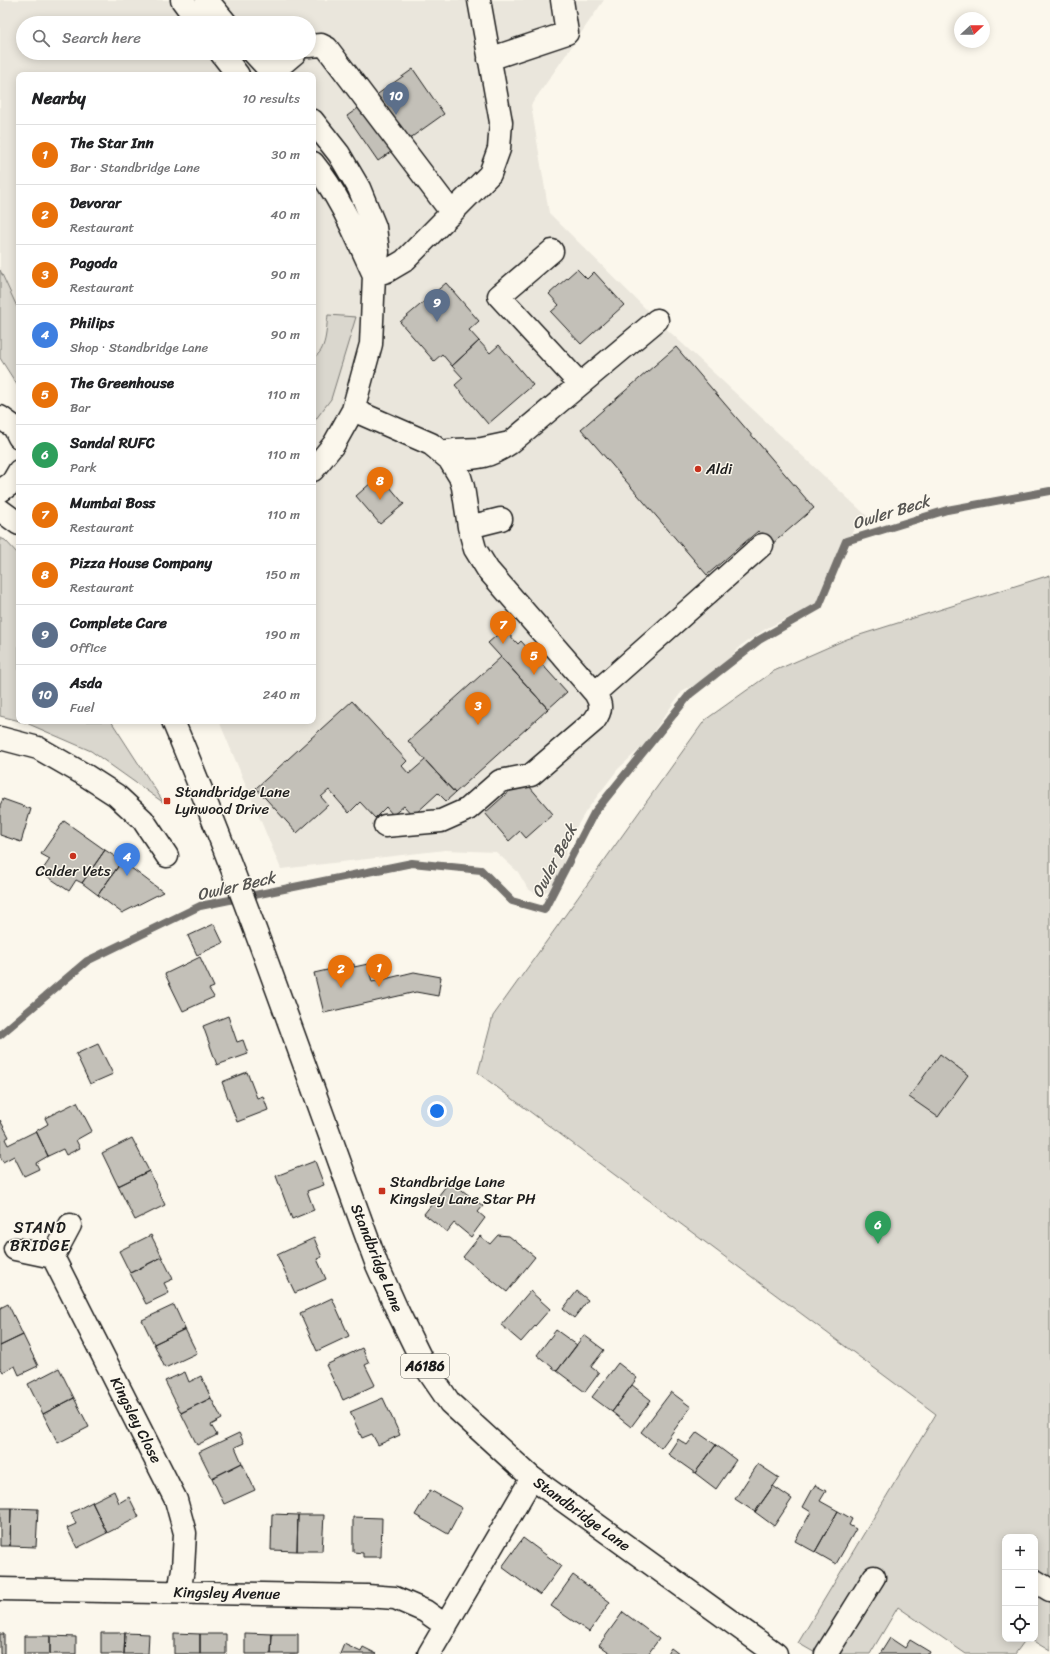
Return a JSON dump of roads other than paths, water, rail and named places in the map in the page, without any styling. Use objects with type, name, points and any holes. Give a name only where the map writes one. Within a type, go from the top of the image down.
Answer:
[{"type":"street","points":[[182,0],[194,16]]},
{"type":"street","points":[[207,0],[220,16]]},
{"type":"street","points":[[374,274],[387,271],[404,261],[490,174],[499,149],[500,122],[479,0]]},
{"type":"street","points":[[489,59],[567,33],[562,0]]},
{"type":"street","points":[[316,46],[327,48],[452,213]]},
{"type":"street","points":[[226,60],[236,72]]},
{"type":"street","points":[[260,60],[269,72]]},
{"type":"street","points":[[273,72],[286,60]]},
{"type":"street","points":[[316,125],[339,154],[359,188],[375,227],[378,252],[374,274],[371,344],[353,410],[334,444],[316,466]]},
{"type":"street","points":[[316,167],[335,194],[355,232],[374,274]]},
{"type":"street","points":[[552,251],[499,296],[580,384]]},
{"type":"street","points":[[445,456],[454,450],[482,449],[510,443],[657,320]]},
{"type":"street","points":[[353,410],[431,444],[445,456],[460,477],[469,527],[475,549],[488,570],[595,693],[601,702],[600,713],[594,721],[531,775],[500,781],[468,809],[441,821],[385,826]]},
{"type":"street","points":[[2,416],[14,427],[16,431]]},
{"type":"street","points":[[0,491],[12,483],[16,476]]},
{"type":"street","points":[[0,510],[16,522]]},
{"type":"street","points":[[469,527],[501,519]]},
{"type":"street","points":[[595,693],[687,610],[762,546]]},
{"type":"street","name":"Standbridge Lane","points":[[174,724],[260,942],[377,1265],[424,1365],[450,1403],[532,1478],[776,1654]]},
{"type":"street","points":[[0,738],[38,748],[116,795],[143,820],[167,856]]},
{"type":"street","points":[[15,1249],[53,1257],[70,1225]]},
{"type":"street","name":"Kingsley Close","points":[[53,1257],[176,1500],[185,1533],[183,1568],[179,1592]]},
{"type":"street","points":[[429,1654],[532,1478]]},
{"type":"street","points":[[826,1654],[874,1577]]},
{"type":"street","points":[[1038,1583],[1050,1590]]},
{"type":"street","name":"Kingsley Avenue","points":[[0,1589],[368,1596],[395,1598],[425,1611],[446,1626]]},
{"type":"waterway","name":"Owler Beck","points":[[0,1035],[87,961],[200,906],[412,863],[481,870],[512,901],[544,910],[594,813],[690,694],[759,640],[819,606],[846,541],[947,510],[1050,491]]},
{"type":"place","name":"Asda","points":[[396,115]]},
{"type":"place","name":"Complete Care","points":[[437,322]]},
{"type":"place","name":"Aldi","points":[[698,469]]},
{"type":"place","name":"Pizza House Company","points":[[380,500]]},
{"type":"place","name":"Mumbai Boss","points":[[503,644]]},
{"type":"place","name":"The Greenhouse","points":[[534,675]]},
{"type":"place","name":"Pagoda","points":[[478,725]]},
{"type":"place","name":"Standbridge Lane Lynwood Drive","points":[[167,801]]},
{"type":"place","name":"Calder Vets","points":[[73,856]]},
{"type":"place","name":"Philips","points":[[127,876]]},
{"type":"place","name":"The Star Inn","points":[[379,987]]},
{"type":"place","name":"Devorar","points":[[341,988]]},
{"type":"place","name":"Standbridge Lane Kingsley Lane Star PH","points":[[382,1191]]},
{"type":"place","name":"Sandal RUFC","points":[[878,1244]]},
{"type":"district","name":"STAND BRIDGE","points":[[40,1236]]}]
